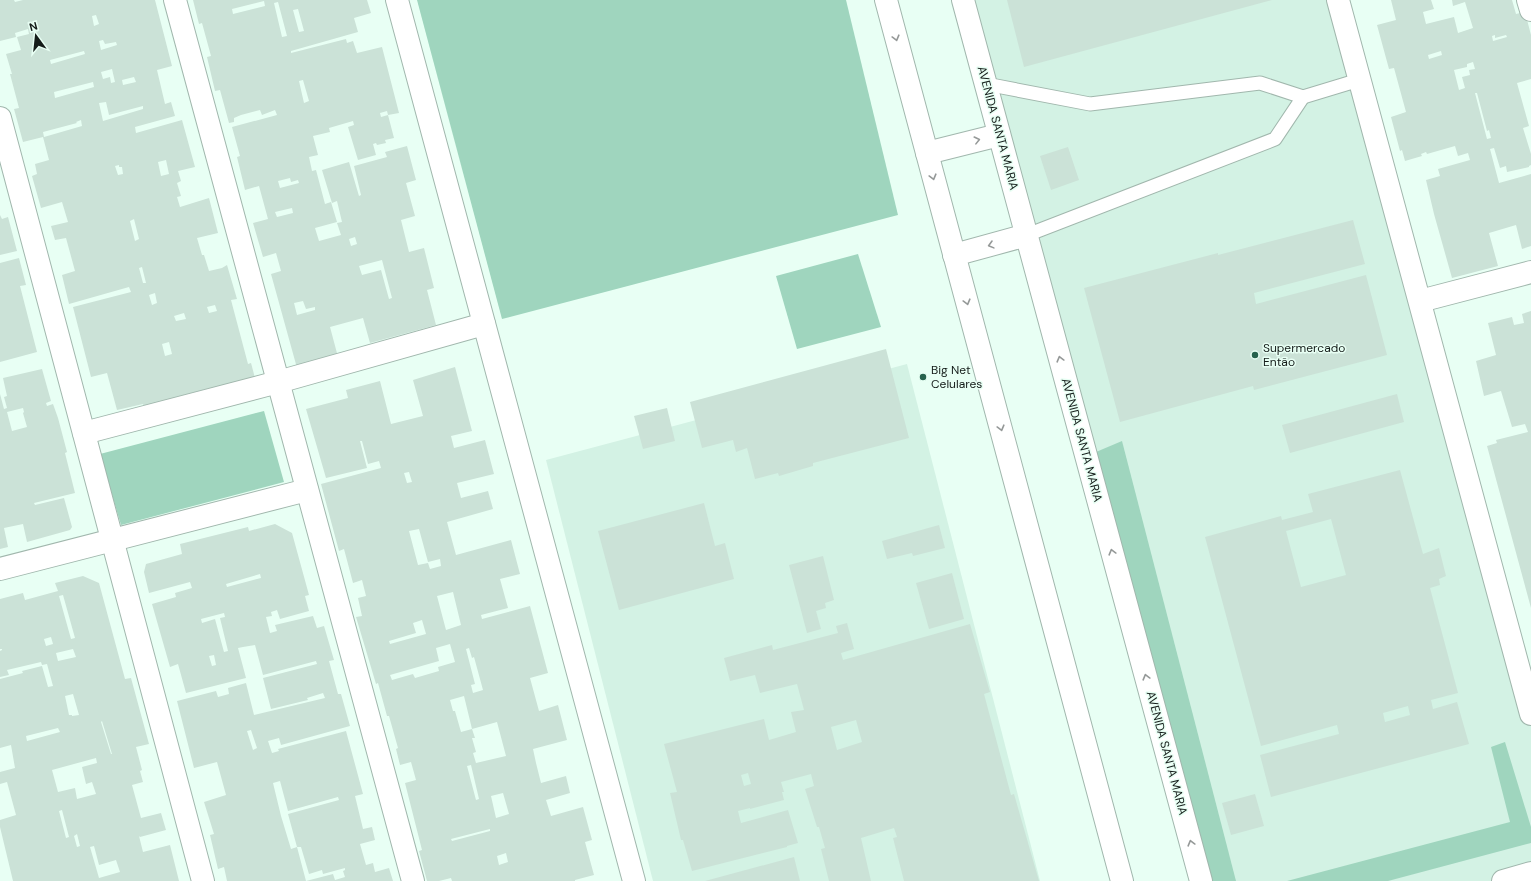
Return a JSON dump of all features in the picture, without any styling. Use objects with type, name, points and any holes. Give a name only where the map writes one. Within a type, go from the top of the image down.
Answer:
[{"type":"street","points":[[174,0],[412,881]]},
{"type":"street","points":[[397,0],[634,881]]},
{"type":"street","points":[[886,0],[1122,881]]},
{"type":"street","name":"AVENIDA SANTA MARIA","points":[[963,0],[1201,881]]},
{"type":"street","points":[[1338,0],[1420,301],[1525,665],[1531,714]]},
{"type":"street","points":[[1528,0],[1531,10]]},
{"type":"street","points":[[0,118],[203,881]]},
{"type":"street","points":[[927,153],[999,135]]},
{"type":"street","points":[[954,255],[1027,235]]},
{"type":"street","points":[[1420,301],[1531,272]]},
{"type":"street","points":[[84,432],[278,382],[484,324]]},
{"type":"street","points":[[0,568],[307,490]]},
{"type":"street","points":[[1503,881],[1531,873]]},
{"type":"lane","points":[[986,84],[1090,104],[1260,83],[1303,97],[1359,80]]},
{"type":"lane","points":[[1027,235],[1275,139],[1303,97]]},
{"type":"shaded area","points":[[963,0],[1339,0],[1531,715],[1531,872],[1497,881],[1201,881]]},
{"type":"shaded area","points":[[907,364],[1040,881],[653,881],[546,460]]},
{"type":"green space","points":[[417,0],[846,0],[898,215],[502,319]]},
{"type":"green space","points":[[858,254],[881,327],[797,349],[776,276]]},
{"type":"green space","points":[[264,411],[284,482],[121,525],[100,454]]},
{"type":"green space","points":[[1122,441],[1236,881],[1209,881],[1096,452]]},
{"type":"green space","points":[[1505,742],[1531,827],[1531,843],[1388,881],[1287,881],[1510,822],[1491,747]]},
{"type":"building","points":[[0,0],[14,0],[15,2],[23,0],[155,0],[172,66],[157,70],[165,104],[171,102],[175,116],[135,127],[136,133],[182,120],[195,167],[178,171],[181,181],[177,183],[181,196],[177,197],[180,207],[209,198],[218,233],[197,238],[209,271],[222,268],[227,265],[237,299],[231,300],[248,364],[251,363],[255,378],[211,390],[210,388],[176,397],[177,402],[145,410],[143,404],[117,410],[107,373],[91,377],[73,307],[131,292],[129,287],[69,304],[62,275],[75,271],[66,238],[55,240],[51,226],[68,222],[62,202],[41,208],[32,176],[37,174],[35,164],[49,160],[43,137],[23,142],[14,109],[19,108],[6,54],[21,50],[17,37],[29,34],[28,29],[15,33],[16,37],[0,41]],"holes":[[[96,15],[99,24],[94,26],[92,16]],[[103,40],[105,44],[116,42],[117,45],[101,50],[99,41]],[[84,51],[85,54],[51,64],[50,60]],[[112,69],[115,82],[111,83],[110,77],[103,79],[101,72]],[[134,77],[136,82],[123,85],[122,80]],[[93,82],[94,87],[55,98],[54,92]],[[106,102],[109,115],[143,106],[143,109],[103,121],[99,103]],[[81,120],[82,126],[44,137],[43,132],[77,123],[76,122]],[[166,160],[169,174],[161,176],[158,162]],[[119,165],[119,167],[122,167],[123,174],[118,175],[115,166]],[[134,219],[139,239],[135,241],[130,221]],[[142,267],[146,283],[143,283],[139,268]],[[155,293],[157,303],[152,305],[149,295]],[[215,305],[217,311],[209,313],[207,307]],[[184,313],[186,319],[176,321],[174,316]],[[169,342],[172,354],[165,356],[162,344]]]},
{"type":"building","points":[[193,0],[367,0],[371,13],[354,18],[358,32],[291,51],[291,53],[346,39],[347,43],[353,41],[357,53],[382,47],[399,113],[388,115],[394,138],[385,140],[386,143],[377,145],[376,143],[373,144],[376,155],[358,160],[348,127],[354,125],[353,121],[329,128],[330,132],[313,136],[318,155],[309,157],[312,171],[316,170],[325,204],[331,202],[337,222],[315,228],[319,241],[341,235],[337,223],[342,222],[337,201],[332,203],[322,170],[349,162],[359,196],[361,195],[354,166],[387,157],[385,152],[407,146],[416,180],[406,183],[415,216],[401,220],[409,252],[424,248],[434,288],[427,290],[436,325],[370,343],[363,318],[330,327],[338,357],[297,368],[271,274],[281,271],[276,253],[263,257],[253,223],[268,219],[259,186],[245,190],[237,157],[240,156],[232,127],[277,115],[275,110],[262,115],[260,110],[241,115],[234,118],[234,122],[229,123],[220,90],[215,91],[207,57],[211,56],[202,23],[199,24]],"holes":[[[264,1],[265,6],[233,14],[232,9]],[[278,2],[287,36],[282,37],[274,3]],[[298,9],[304,31],[299,32],[293,10]],[[303,80],[309,101],[304,103],[299,81]],[[387,111],[388,115],[381,117],[380,113]],[[290,178],[291,182],[298,180],[299,183],[280,188],[278,181]],[[292,208],[293,213],[277,217],[275,212]],[[355,237],[357,244],[351,246],[349,239]],[[382,260],[392,298],[389,299],[381,270],[362,275],[359,266]],[[303,301],[306,309],[315,307],[315,310],[297,315],[294,303]]]},
{"type":"building","points":[[1007,0],[1272,0],[1024,67]]},
{"type":"building","points":[[1391,0],[1431,0],[1434,9],[1423,12],[1426,24],[1454,17],[1458,33],[1473,28],[1465,2],[1453,6],[1452,0],[1512,0],[1516,14],[1525,12],[1531,35],[1531,79],[1517,83],[1529,126],[1523,128],[1531,154],[1531,165],[1529,167],[1507,172],[1506,166],[1500,168],[1494,148],[1490,149],[1499,183],[1531,174],[1531,246],[1522,249],[1516,225],[1489,233],[1498,266],[1452,278],[1426,180],[1440,176],[1438,169],[1470,160],[1468,153],[1458,156],[1455,146],[1427,154],[1426,152],[1421,154],[1422,156],[1405,161],[1402,150],[1400,151],[1391,117],[1406,112],[1394,68],[1389,69],[1377,25],[1396,20]],"holes":[[[1495,35],[1495,38],[1506,35],[1507,37],[1493,41],[1492,36]],[[1441,51],[1442,55],[1429,59],[1428,55]],[[1473,62],[1475,69],[1469,70],[1470,75],[1462,77],[1465,88],[1459,90],[1454,70],[1467,67],[1467,64]],[[1475,93],[1477,93],[1487,131],[1489,130],[1491,138],[1487,139]]]},
{"type":"building","points":[[1068,147],[1079,180],[1051,190],[1040,156]]},
{"type":"building","points":[[0,215],[2,219],[8,217],[17,251],[0,255]]},
{"type":"building","points":[[1353,220],[1365,264],[1254,293],[1256,304],[1366,275],[1387,355],[1254,390],[1253,386],[1120,422],[1084,288]]},
{"type":"building","points":[[19,258],[26,285],[20,286],[37,352],[0,362],[0,263]]},
{"type":"building","points":[[1531,311],[1531,608],[1487,446],[1497,443],[1496,440],[1528,432],[1525,424],[1512,427],[1501,391],[1484,396],[1476,361],[1496,355],[1488,323],[1512,317],[1514,325],[1524,323],[1522,314]]},
{"type":"building","points":[[886,349],[909,438],[813,463],[813,466],[779,476],[778,473],[755,479],[747,448],[736,452],[733,440],[702,448],[690,402]]},
{"type":"building","points":[[455,367],[472,431],[451,436],[454,448],[485,440],[494,474],[457,483],[461,498],[488,491],[493,509],[447,522],[456,555],[511,540],[520,574],[500,579],[508,608],[481,615],[482,619],[530,606],[548,673],[530,678],[539,711],[558,705],[567,740],[533,749],[536,763],[541,783],[566,776],[570,793],[546,800],[551,816],[583,807],[592,840],[585,842],[594,875],[575,881],[452,881],[451,878],[439,881],[427,881],[419,851],[422,850],[405,783],[416,780],[411,762],[400,765],[396,749],[398,748],[389,716],[387,716],[378,683],[376,684],[356,617],[362,616],[358,598],[366,596],[362,580],[353,583],[344,549],[339,551],[321,484],[381,468],[379,461],[368,464],[362,441],[360,441],[367,468],[326,478],[306,409],[348,398],[346,390],[380,381],[391,424],[423,416],[413,380]],"holes":[[[409,472],[412,482],[407,483],[404,473]],[[419,529],[428,562],[440,559],[441,566],[430,569],[428,563],[418,565],[409,531]],[[453,592],[461,625],[446,630],[437,596]],[[422,620],[426,634],[390,644],[389,641],[416,633],[413,623]],[[450,644],[455,662],[438,667],[439,671],[415,678],[413,674],[392,680],[390,675],[439,661],[436,648]],[[469,648],[472,658],[474,657],[483,690],[473,693],[471,685],[475,684],[466,649]],[[464,696],[472,729],[461,732],[450,700]],[[497,722],[506,756],[476,763],[473,753],[476,752],[472,738],[475,738],[472,729]],[[471,765],[479,799],[476,800],[467,766]],[[503,793],[509,814],[496,818],[491,796]],[[490,829],[490,831],[452,841],[451,839]],[[506,853],[508,862],[499,865],[497,856]]]},
{"type":"building","points":[[42,369],[51,401],[46,403],[47,406],[53,404],[58,418],[67,452],[65,453],[75,493],[34,503],[35,505],[64,498],[72,527],[70,530],[27,542],[23,524],[4,528],[8,547],[0,549],[0,394],[4,409],[7,408],[4,397],[7,396],[3,378]],"holes":[[[23,408],[27,427],[12,431],[7,412]]]},
{"type":"building","points":[[1397,394],[1404,422],[1290,453],[1282,425]]},
{"type":"building","points":[[667,408],[675,441],[643,449],[634,416]]},
{"type":"building","points":[[1400,470],[1423,554],[1439,548],[1446,576],[1439,579],[1440,585],[1430,588],[1458,693],[1431,700],[1433,709],[1457,702],[1469,744],[1271,797],[1260,755],[1339,734],[1337,725],[1261,746],[1205,537],[1281,516],[1282,520],[1313,512],[1308,494]],"holes":[[[1331,519],[1346,575],[1301,587],[1286,531]],[[1408,706],[1410,715],[1385,722],[1383,713]]]},
{"type":"building","points":[[704,503],[715,546],[725,543],[734,579],[619,610],[598,531]]},
{"type":"building","points":[[275,524],[292,533],[309,595],[305,596],[309,611],[280,619],[277,610],[271,612],[272,616],[266,617],[270,633],[277,631],[275,625],[313,616],[317,628],[324,626],[334,660],[329,661],[338,694],[341,694],[350,726],[281,745],[279,738],[268,741],[272,753],[279,751],[278,749],[346,731],[363,794],[355,796],[363,829],[372,827],[375,840],[360,844],[366,865],[373,863],[375,872],[389,868],[393,881],[306,881],[227,881],[224,867],[218,869],[210,835],[214,834],[204,802],[226,795],[217,762],[194,768],[177,701],[216,691],[218,697],[229,694],[228,688],[246,683],[254,715],[325,698],[323,693],[307,698],[308,700],[271,709],[263,678],[317,664],[316,661],[263,675],[255,645],[238,648],[246,678],[186,693],[178,664],[170,667],[152,604],[176,597],[175,593],[192,588],[190,582],[149,593],[144,572],[146,564],[182,554],[180,544],[248,527],[249,531]],"holes":[[[260,574],[261,578],[227,587],[226,584]],[[224,613],[225,617],[220,618],[228,651],[224,652],[215,619],[202,623],[201,619]],[[214,655],[216,665],[212,666],[209,656]],[[251,730],[257,748],[253,750],[247,731]],[[280,781],[288,811],[338,797],[339,800],[288,814],[297,847],[291,849],[273,783]],[[297,847],[301,847],[309,874],[322,870],[323,874],[345,868],[343,871],[345,877],[335,880],[333,874],[306,881]]]},
{"type":"building","points":[[939,525],[945,548],[913,556],[912,553],[887,559],[882,541]]},
{"type":"building","points":[[823,556],[834,600],[825,603],[826,608],[816,611],[821,629],[807,633],[789,565]]},
{"type":"building","points":[[952,573],[964,619],[929,629],[916,583]]},
{"type":"building","points":[[83,576],[99,583],[125,679],[131,678],[149,744],[136,747],[142,770],[140,771],[143,782],[132,785],[141,818],[161,813],[166,830],[139,836],[143,852],[170,845],[179,881],[13,881],[0,827],[0,820],[16,815],[7,782],[0,784],[0,772],[15,768],[11,745],[0,748],[0,679],[42,666],[48,687],[53,686],[47,664],[42,665],[41,662],[7,670],[9,675],[0,677],[0,651],[2,649],[0,649],[0,599],[23,593],[25,600],[58,591],[55,583]],"holes":[[[63,595],[75,638],[71,639],[59,596]],[[51,637],[53,644],[46,646],[44,639]],[[73,649],[76,657],[58,661],[56,653]],[[73,694],[79,715],[69,715],[65,696]],[[102,721],[112,754],[101,722]],[[58,728],[60,732],[27,741],[26,736]],[[96,758],[97,763],[82,767],[86,784],[92,782],[96,794],[77,799],[75,788],[58,792],[52,770]],[[62,810],[69,837],[66,838],[59,811]],[[77,834],[80,846],[77,847],[74,836]],[[94,846],[99,865],[116,860],[120,872],[99,878],[90,847]]]},
{"type":"building","points":[[847,623],[854,649],[841,653],[843,660],[970,624],[990,692],[984,694],[1011,795],[1014,794],[1039,881],[904,881],[893,838],[897,837],[894,828],[861,838],[871,881],[829,881],[821,849],[825,848],[805,789],[814,786],[811,774],[781,782],[784,792],[782,792],[784,800],[738,811],[741,823],[788,810],[798,843],[692,871],[683,840],[681,840],[670,793],[677,792],[664,744],[764,719],[769,740],[796,732],[791,712],[804,710],[797,684],[760,693],[755,675],[730,681],[724,658],[772,645],[773,650],[838,633],[836,626]],"holes":[[[856,720],[862,742],[837,750],[831,727]],[[748,773],[751,784],[744,786],[741,775]]]},
{"type":"building","points":[[1255,794],[1264,826],[1231,835],[1222,803]]},
{"type":"building","points":[[794,857],[800,881],[705,881]]},
{"type":"place","name":"Supermercado Então","points":[[1255,355]]},
{"type":"place","name":"Big Net Celulares","points":[[923,377]]}]
